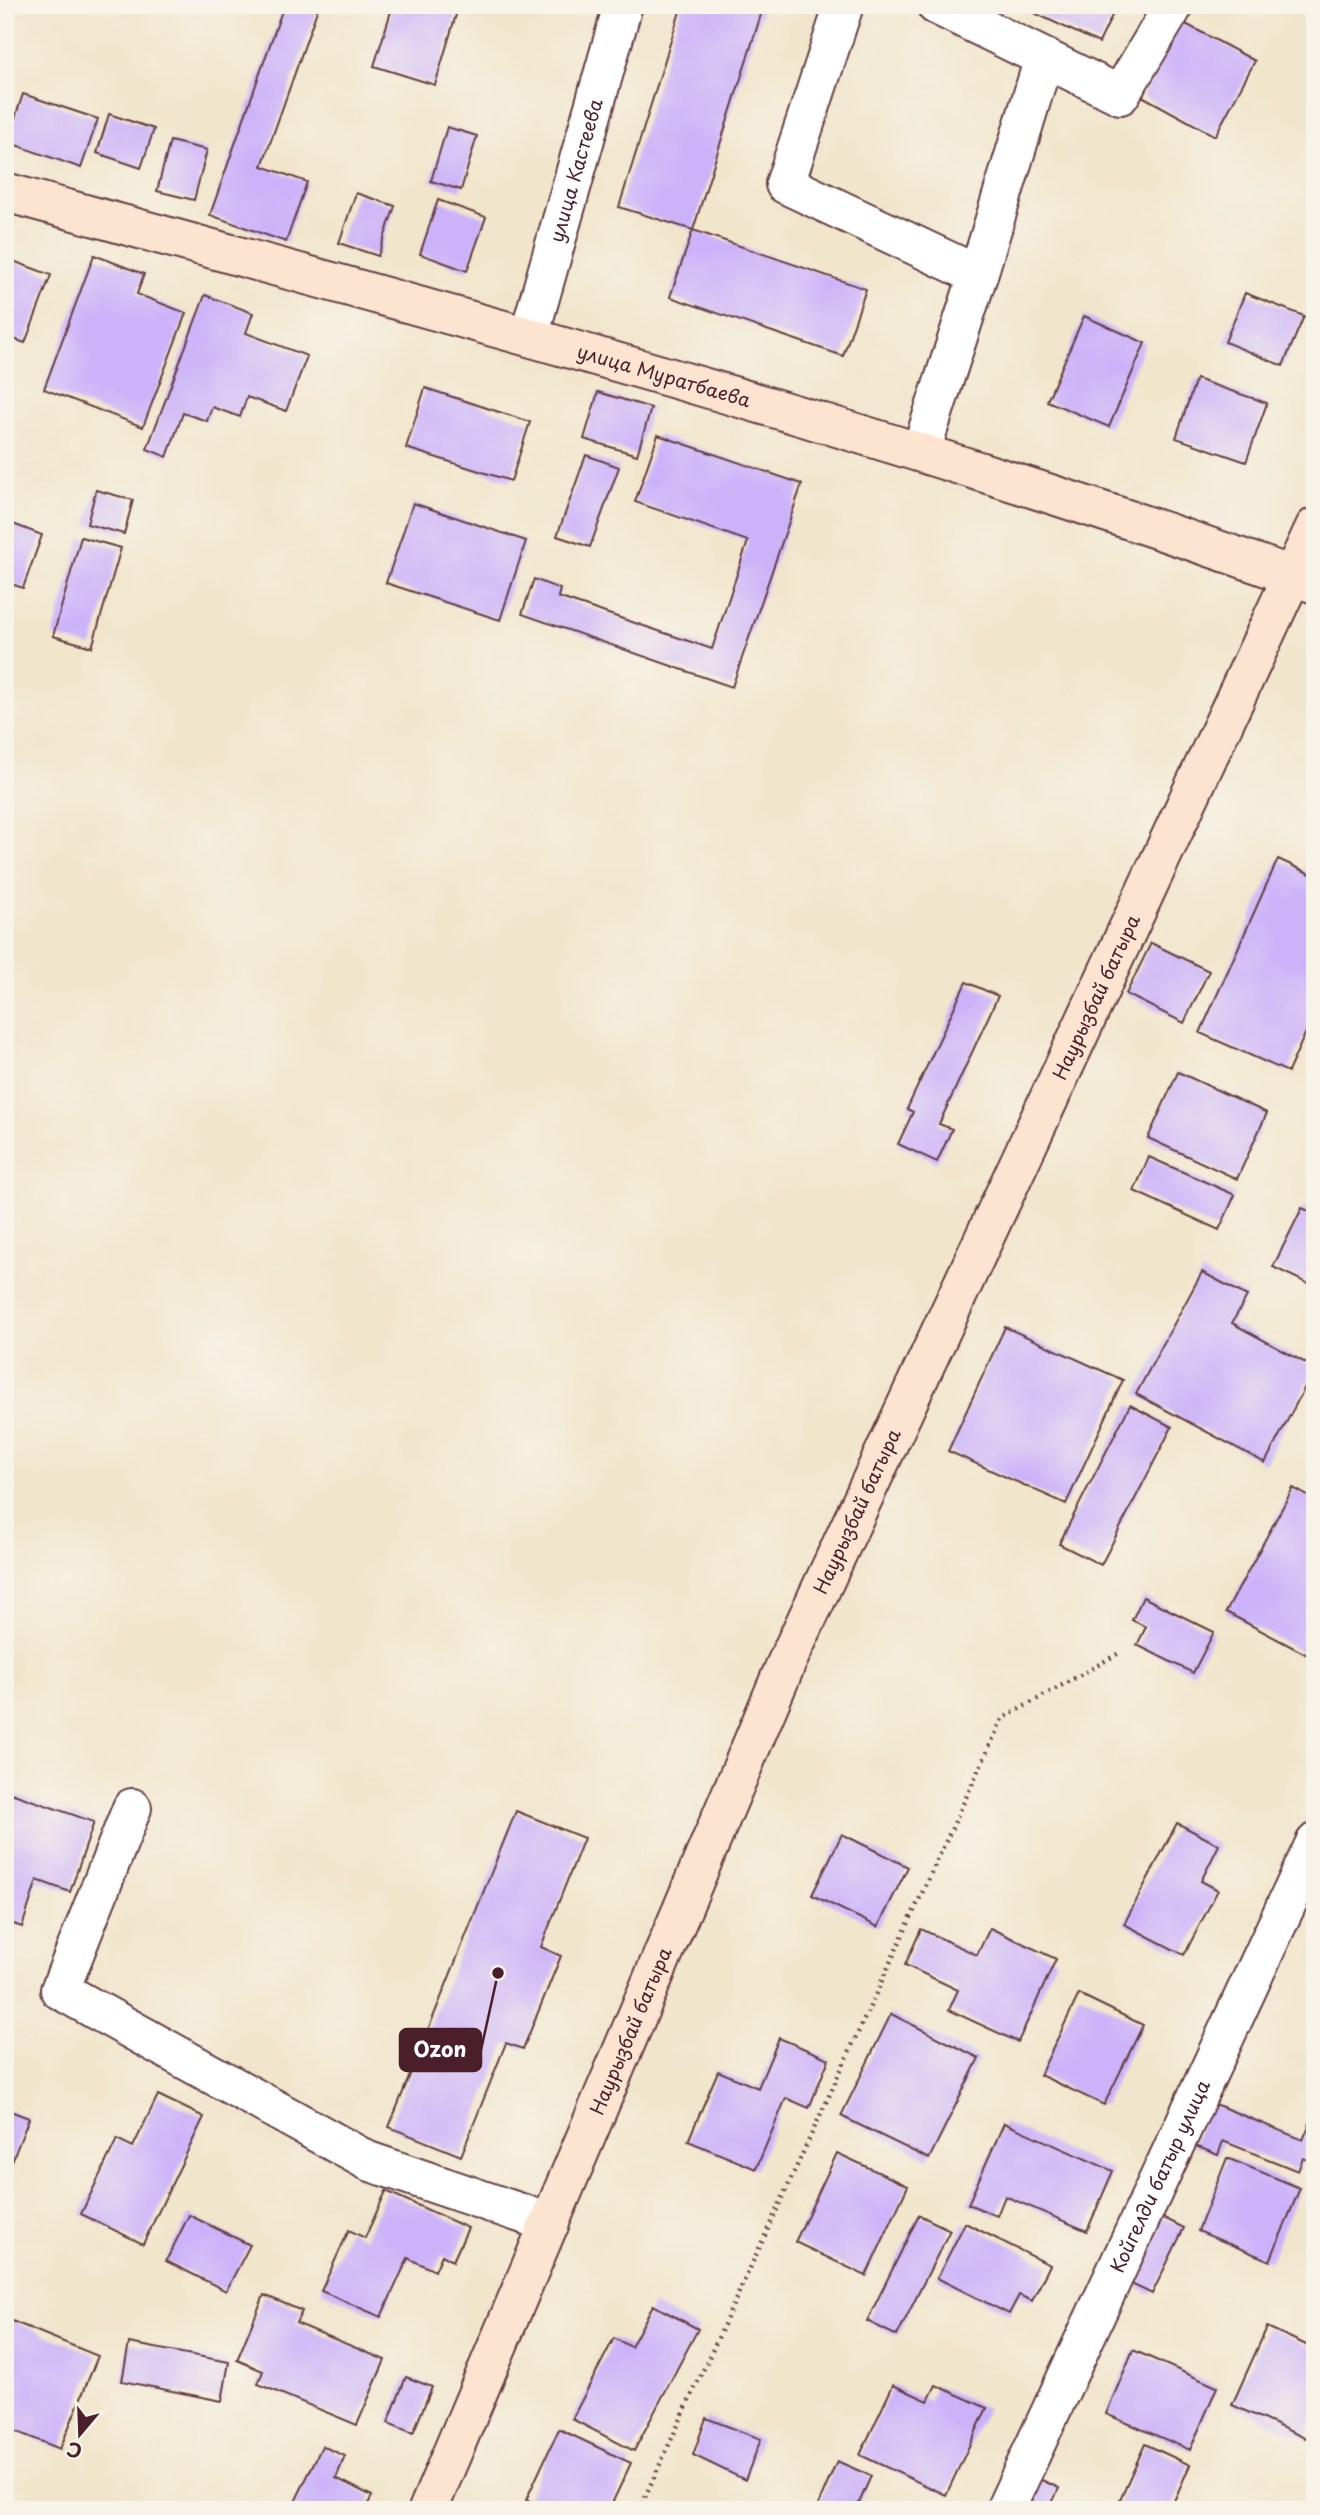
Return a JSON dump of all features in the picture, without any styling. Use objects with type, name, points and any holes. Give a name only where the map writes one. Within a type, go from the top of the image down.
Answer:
[{"type":"main road","name":"улица Муратбаева","points":[[5,192],[528,336],[921,451],[1303,580]]},
{"type":"main road","name":"Наурызбай батыра","points":[[428,2510],[786,1664],[1303,580],[1315,527]]},
{"type":"street","name":"улица Кастеева","points":[[528,336],[623,5]]},
{"type":"street","points":[[844,5],[785,184],[978,275]]},
{"type":"street","points":[[936,5],[1120,95],[1174,5]]},
{"type":"street","points":[[921,451],[1044,58]]},
{"type":"street","points":[[132,1808],[60,1990],[368,2161],[550,2223]]},
{"type":"street","name":"Койгелди батыр улица","points":[[1005,2510],[1315,1843]]},
{"type":"path","points":[[639,2510],[1002,1720],[1121,1652]]},
{"type":"building","points":[[284,5],[319,5],[262,166],[307,182],[286,242],[210,215]]},
{"type":"building","points":[[393,5],[450,5],[458,8],[435,85],[374,66]]},
{"type":"building","points":[[682,5],[764,5],[693,230],[619,207]]},
{"type":"building","points":[[1017,5],[1117,5],[1099,43]]},
{"type":"building","points":[[1182,22],[1255,61],[1215,136],[1142,96]]},
{"type":"building","points":[[23,94],[98,119],[81,168],[7,142]]},
{"type":"building","points":[[109,114],[154,129],[141,168],[97,153]]},
{"type":"building","points":[[447,127],[477,136],[461,190],[431,181]]},
{"type":"building","points":[[170,141],[207,150],[194,200],[157,191]]},
{"type":"building","points":[[356,193],[395,206],[378,256],[339,243]]},
{"type":"building","points":[[438,200],[486,217],[467,271],[420,254]]},
{"type":"building","points":[[693,230],[866,289],[843,356],[670,297]]},
{"type":"building","points":[[94,255],[144,274],[137,294],[186,313],[143,427],[44,389]]},
{"type":"building","points":[[5,258],[51,275],[25,343],[5,336]]},
{"type":"building","points":[[1245,293],[1304,316],[1283,366],[1225,342]]},
{"type":"building","points":[[205,295],[253,313],[246,333],[307,356],[286,411],[247,397],[240,417],[212,407],[207,421],[183,413],[167,457],[147,449]]},
{"type":"building","points":[[1084,316],[1145,343],[1109,427],[1047,401]]},
{"type":"building","points":[[1196,379],[1267,403],[1246,462],[1176,438]]},
{"type":"building","points":[[425,388],[530,422],[511,481],[406,448]]},
{"type":"building","points":[[598,392],[651,408],[637,455],[584,439]]},
{"type":"building","points":[[658,435],[802,484],[732,687],[522,614],[534,579],[560,589],[558,597],[712,649],[748,541],[635,502]]},
{"type":"building","points":[[586,455],[619,467],[590,547],[557,536]]},
{"type":"building","points":[[96,490],[133,500],[124,534],[87,524]]},
{"type":"building","points":[[413,503],[526,541],[500,620],[386,583]]},
{"type":"building","points":[[5,521],[42,535],[23,588],[5,582]]},
{"type":"building","points":[[81,537],[121,548],[92,647],[53,636]]},
{"type":"building","points":[[1278,859],[1315,876],[1315,1012],[1288,1072],[1200,1033]]},
{"type":"building","points":[[1151,943],[1209,971],[1184,1023],[1126,994]]},
{"type":"building","points":[[966,982],[998,996],[939,1124],[952,1129],[937,1162],[898,1144],[913,1112],[907,1109]]},
{"type":"building","points":[[1178,1072],[1267,1113],[1237,1179],[1148,1138]]},
{"type":"building","points":[[1149,1157],[1235,1195],[1219,1230],[1134,1191]]},
{"type":"building","points":[[1302,1208],[1315,1214],[1315,1287],[1273,1267]]},
{"type":"building","points":[[1202,1272],[1247,1296],[1232,1323],[1315,1368],[1265,1463],[1136,1394]]},
{"type":"building","points":[[1005,1327],[1123,1380],[1066,1504],[948,1451]]},
{"type":"building","points":[[1130,1405],[1172,1427],[1101,1565],[1059,1544]]},
{"type":"building","points":[[1293,1488],[1315,1500],[1313,1658],[1226,1612]]},
{"type":"building","points":[[1143,1597],[1214,1632],[1193,1673],[1137,1645],[1146,1627],[1132,1620]]},
{"type":"building","points":[[5,1791],[94,1822],[70,1892],[37,1880],[22,1927],[5,1921]]},
{"type":"building","points":[[516,1811],[584,1838],[541,1947],[561,1956],[523,2049],[506,2043],[461,2156],[389,2127]]},
{"type":"building","points":[[1177,1823],[1219,1845],[1201,1881],[1218,1890],[1184,1955],[1124,1924]]},
{"type":"building","points":[[842,1834],[908,1867],[878,1927],[812,1895]]},
{"type":"building","points":[[990,1928],[1056,1959],[1018,2042],[949,2010],[958,1990],[905,1965],[921,1929],[977,1955]]},
{"type":"building","points":[[1079,1994],[1143,2025],[1104,2105],[1040,2075]]},
{"type":"building","points":[[891,2014],[979,2058],[929,2159],[841,2116]]},
{"type":"building","points":[[779,2038],[829,2059],[809,2108],[786,2098],[756,2169],[688,2141],[718,2071],[758,2088]]},
{"type":"building","points":[[158,2095],[204,2117],[143,2244],[81,2214],[117,2139],[133,2147]]},
{"type":"building","points":[[1210,2102],[1303,2140],[1315,2112],[1315,2163],[1303,2158],[1298,2171],[1223,2141],[1218,2155],[1193,2145]]},
{"type":"building","points":[[5,2109],[29,2118],[5,2179]]},
{"type":"building","points":[[1004,2123],[1113,2171],[1087,2231],[1005,2196],[997,2216],[968,2204]]},
{"type":"building","points":[[837,2153],[908,2186],[866,2276],[795,2242]]},
{"type":"building","points":[[1227,2158],[1300,2188],[1270,2261],[1198,2231]]},
{"type":"building","points":[[386,2191],[468,2228],[453,2261],[442,2255],[435,2271],[408,2258],[381,2317],[321,2291],[349,2230],[365,2238]]},
{"type":"building","points":[[189,2215],[250,2245],[226,2291],[166,2261]]},
{"type":"building","points":[[919,2215],[950,2230],[897,2336],[867,2321]]},
{"type":"building","points":[[1158,2215],[1184,2228],[1152,2294],[1125,2281]]},
{"type":"building","points":[[965,2223],[1050,2265],[1032,2301],[1019,2295],[1009,2314],[937,2278]]},
{"type":"building","points":[[264,2295],[302,2311],[296,2323],[385,2360],[357,2425],[258,2384],[263,2371],[237,2360]]},
{"type":"building","points":[[653,2305],[698,2329],[634,2451],[572,2419],[614,2338],[631,2347]]},
{"type":"building","points":[[12,2321],[98,2356],[60,2449],[5,2427],[5,2339]]},
{"type":"building","points":[[1267,2327],[1315,2349],[1315,2416],[1305,2438],[1232,2405]]},
{"type":"building","points":[[129,2343],[229,2362],[222,2401],[122,2381]]},
{"type":"building","points":[[1133,2350],[1217,2387],[1190,2450],[1106,2414]]},
{"type":"building","points":[[406,2377],[432,2387],[413,2433],[388,2423]]},
{"type":"building","points":[[893,2385],[928,2401],[936,2385],[987,2408],[946,2495],[860,2455]]},
{"type":"building","points":[[706,2418],[761,2439],[745,2480],[693,2455]]},
{"type":"building","points":[[559,2429],[631,2463],[609,2510],[547,2510],[526,2500]]},
{"type":"building","points":[[1145,2444],[1190,2465],[1170,2510],[1115,2510]]},
{"type":"building","points":[[322,2446],[345,2456],[336,2478],[372,2496],[365,2510],[292,2508]]},
{"type":"building","points":[[837,2461],[871,2476],[856,2510],[816,2510]]},
{"type":"building","points":[[1037,2478],[1059,2488],[1052,2503],[1067,2510],[1022,2510]]},
{"type":"place","name":"Ozon","points":[[498,1973]]}]
